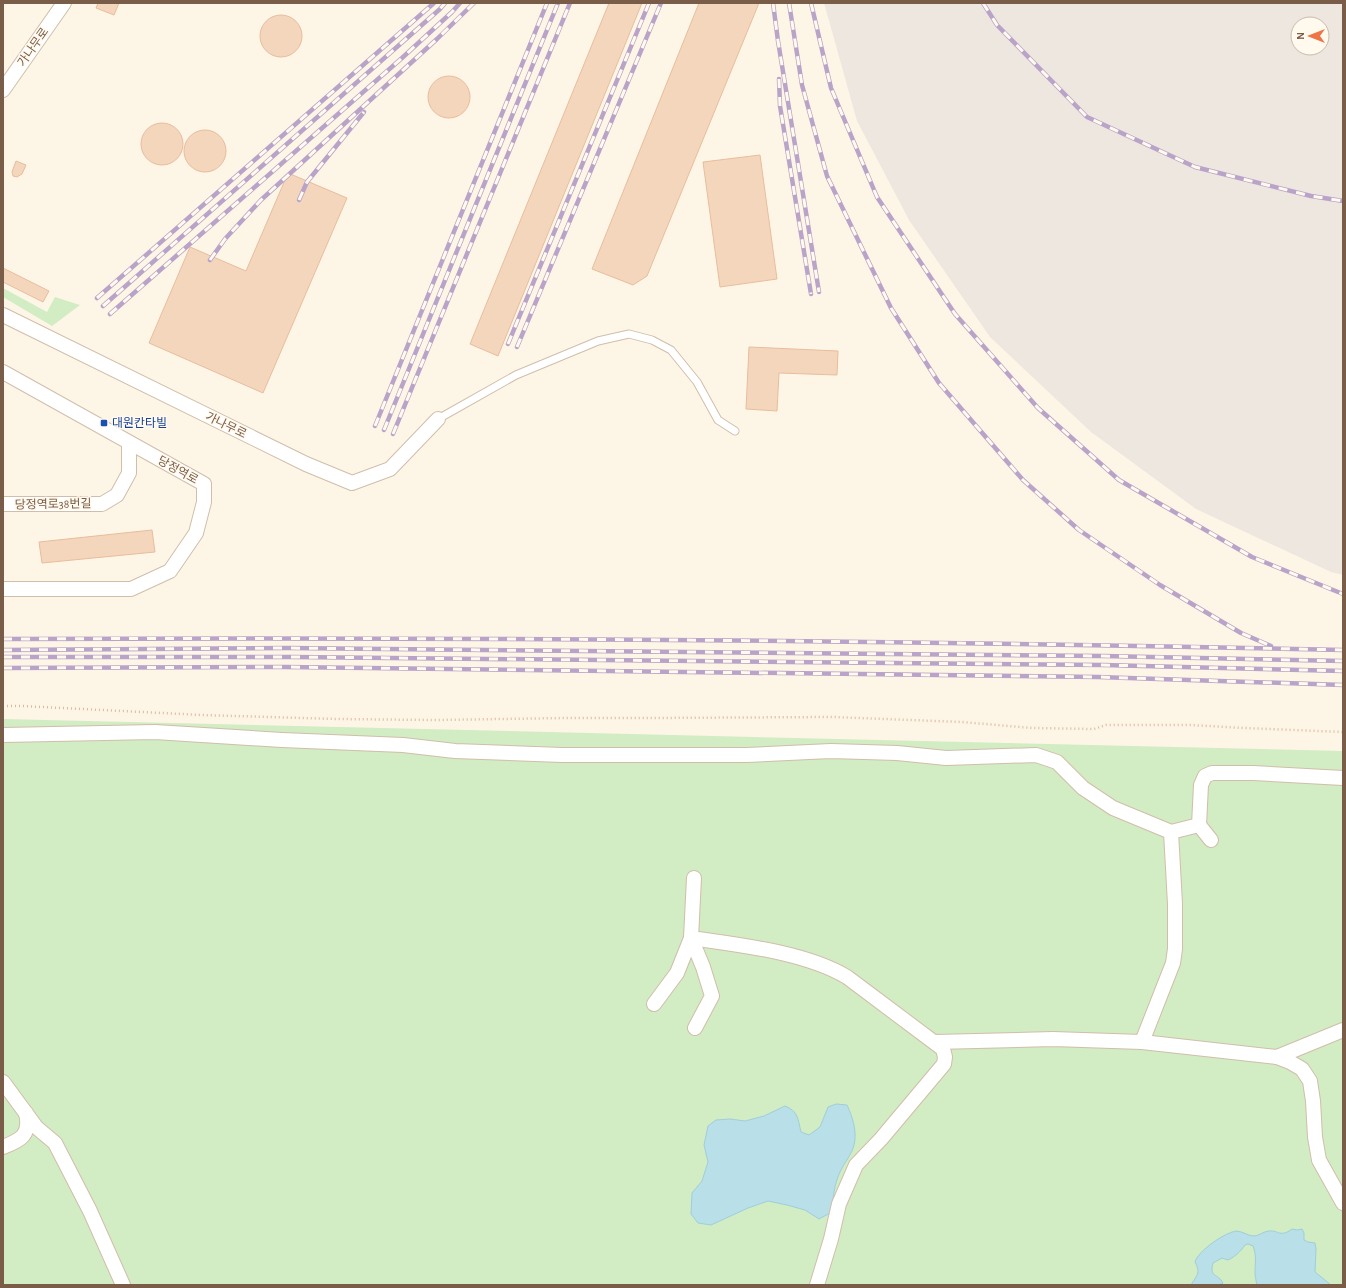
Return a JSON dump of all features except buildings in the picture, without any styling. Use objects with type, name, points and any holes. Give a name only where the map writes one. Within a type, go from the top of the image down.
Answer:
[{"type":"street","name":"가나무로","points":[[3,90],[64,3]]},
{"type":"street","name":"가나무로","points":[[3,315],[298,461],[352,484],[390,469],[438,419]]},
{"type":"street","name":"당정역로","points":[[3,372],[204,484],[204,502],[196,533],[170,571],[131,589],[3,589]]},
{"type":"street","name":"당정역로38번길","points":[[3,504],[102,504],[117,495],[129,473],[129,442]]},
{"type":"street","points":[[3,735],[155,732],[274,740],[403,746],[455,751],[562,755],[747,755],[831,751],[946,758],[1036,755],[1057,762],[1083,788],[1113,808],[1170,832],[1199,825]]},
{"type":"street","points":[[1211,840],[1199,825],[1201,785],[1205,776],[1212,772],[1343,778]]},
{"type":"street","points":[[1142,1042],[1173,963],[1175,949],[1175,904],[1170,832]]},
{"type":"street","points":[[654,1004],[677,973],[691,938],[694,878]]},
{"type":"street","points":[[691,938],[703,967],[712,996],[695,1028]]},
{"type":"street","points":[[691,938],[773,951],[834,969],[847,976],[943,1049],[945,1057],[944,1064],[881,1139],[856,1165],[840,1204],[832,1239],[817,1285]]},
{"type":"street","points":[[1277,1057],[1343,1030]]},
{"type":"street","points":[[935,1042],[1053,1039],[1142,1042],[1277,1057],[1290,1062],[1302,1069],[1310,1081],[1313,1101],[1315,1137],[1319,1160],[1343,1203]]},
{"type":"street","points":[[3,1082],[36,1127],[56,1143],[90,1212],[123,1285]]},
{"type":"street","points":[[3,1148],[16,1142],[24,1135],[28,1128],[26,1113]]},
{"type":"lane","points":[[438,419],[516,375],[598,341],[629,334],[652,340],[671,350],[697,382],[718,420],[735,431]]},
{"type":"path","points":[[3,706],[336,719],[436,720],[826,717],[962,722],[1055,728],[1094,729],[1106,725],[1191,725],[1343,732]]},
{"type":"shaded area","points":[[824,3],[1343,3],[1343,575],[1331,572],[1196,509],[1091,432],[990,337],[909,220],[857,121]]},
{"type":"green space","points":[[3,288],[47,312],[55,297],[80,305],[52,326],[3,297]]},
{"type":"green space","points":[[3,719],[1343,751],[1343,1285],[3,1285]]},
{"type":"water","points":[[836,1104],[847,1105],[855,1129],[855,1141],[850,1155],[841,1169],[836,1182],[832,1212],[819,1219],[805,1210],[768,1201],[748,1208],[711,1225],[698,1223],[691,1214],[692,1193],[702,1181],[708,1162],[704,1145],[708,1126],[716,1120],[730,1119],[745,1121],[764,1116],[785,1106],[793,1110],[795,1113],[801,1132],[809,1135],[820,1127],[828,1107]]},
{"type":"water","points":[[1292,1229],[1302,1229],[1304,1233],[1304,1240],[1315,1243],[1315,1272],[1331,1285],[1257,1285],[1255,1274],[1255,1253],[1253,1246],[1248,1244],[1245,1245],[1238,1254],[1228,1260],[1222,1258],[1213,1263],[1213,1273],[1223,1283],[1219,1285],[1191,1285],[1198,1274],[1198,1269],[1195,1262],[1197,1258],[1212,1243],[1225,1235],[1236,1231],[1254,1236],[1269,1231],[1285,1233]]},
{"type":"railway","points":[[97,298],[434,3]]},
{"type":"railway","points":[[103,306],[445,3]]},
{"type":"railway","points":[[110,314],[402,58],[460,3]]},
{"type":"railway","points":[[210,260],[225,239],[261,200],[437,39],[474,3]]},
{"type":"railway","points":[[375,426],[547,3]]},
{"type":"railway","points":[[384,430],[558,3]]},
{"type":"railway","points":[[393,434],[570,3]]},
{"type":"railway","points":[[508,344],[649,3]]},
{"type":"railway","points":[[517,347],[661,3]]},
{"type":"railway","points":[[773,3],[819,292]]},
{"type":"railway","points":[[789,3],[802,85],[827,176],[891,308],[939,383],[1023,480],[1079,530],[1160,585],[1241,633],[1271,646]]},
{"type":"railway","points":[[811,3],[831,88],[877,197],[955,314],[1038,408],[1119,480],[1252,557],[1343,594]]},
{"type":"railway","points":[[983,3],[997,25],[1087,117],[1195,167],[1311,196],[1343,201]]},
{"type":"railway","points":[[779,79],[780,106],[811,294]]},
{"type":"railway","points":[[299,200],[307,182],[364,112]]},
{"type":"railway","points":[[3,639],[338,638],[673,640],[1343,650]]},
{"type":"railway","points":[[3,650],[287,648],[1103,656],[1343,661]]},
{"type":"railway","points":[[3,657],[293,657],[1103,665],[1343,671]]},
{"type":"railway","points":[[3,668],[285,667],[1098,677],[1343,685]]},
{"type":"place","name":"대원칸타빌","points":[[104,423]]}]
